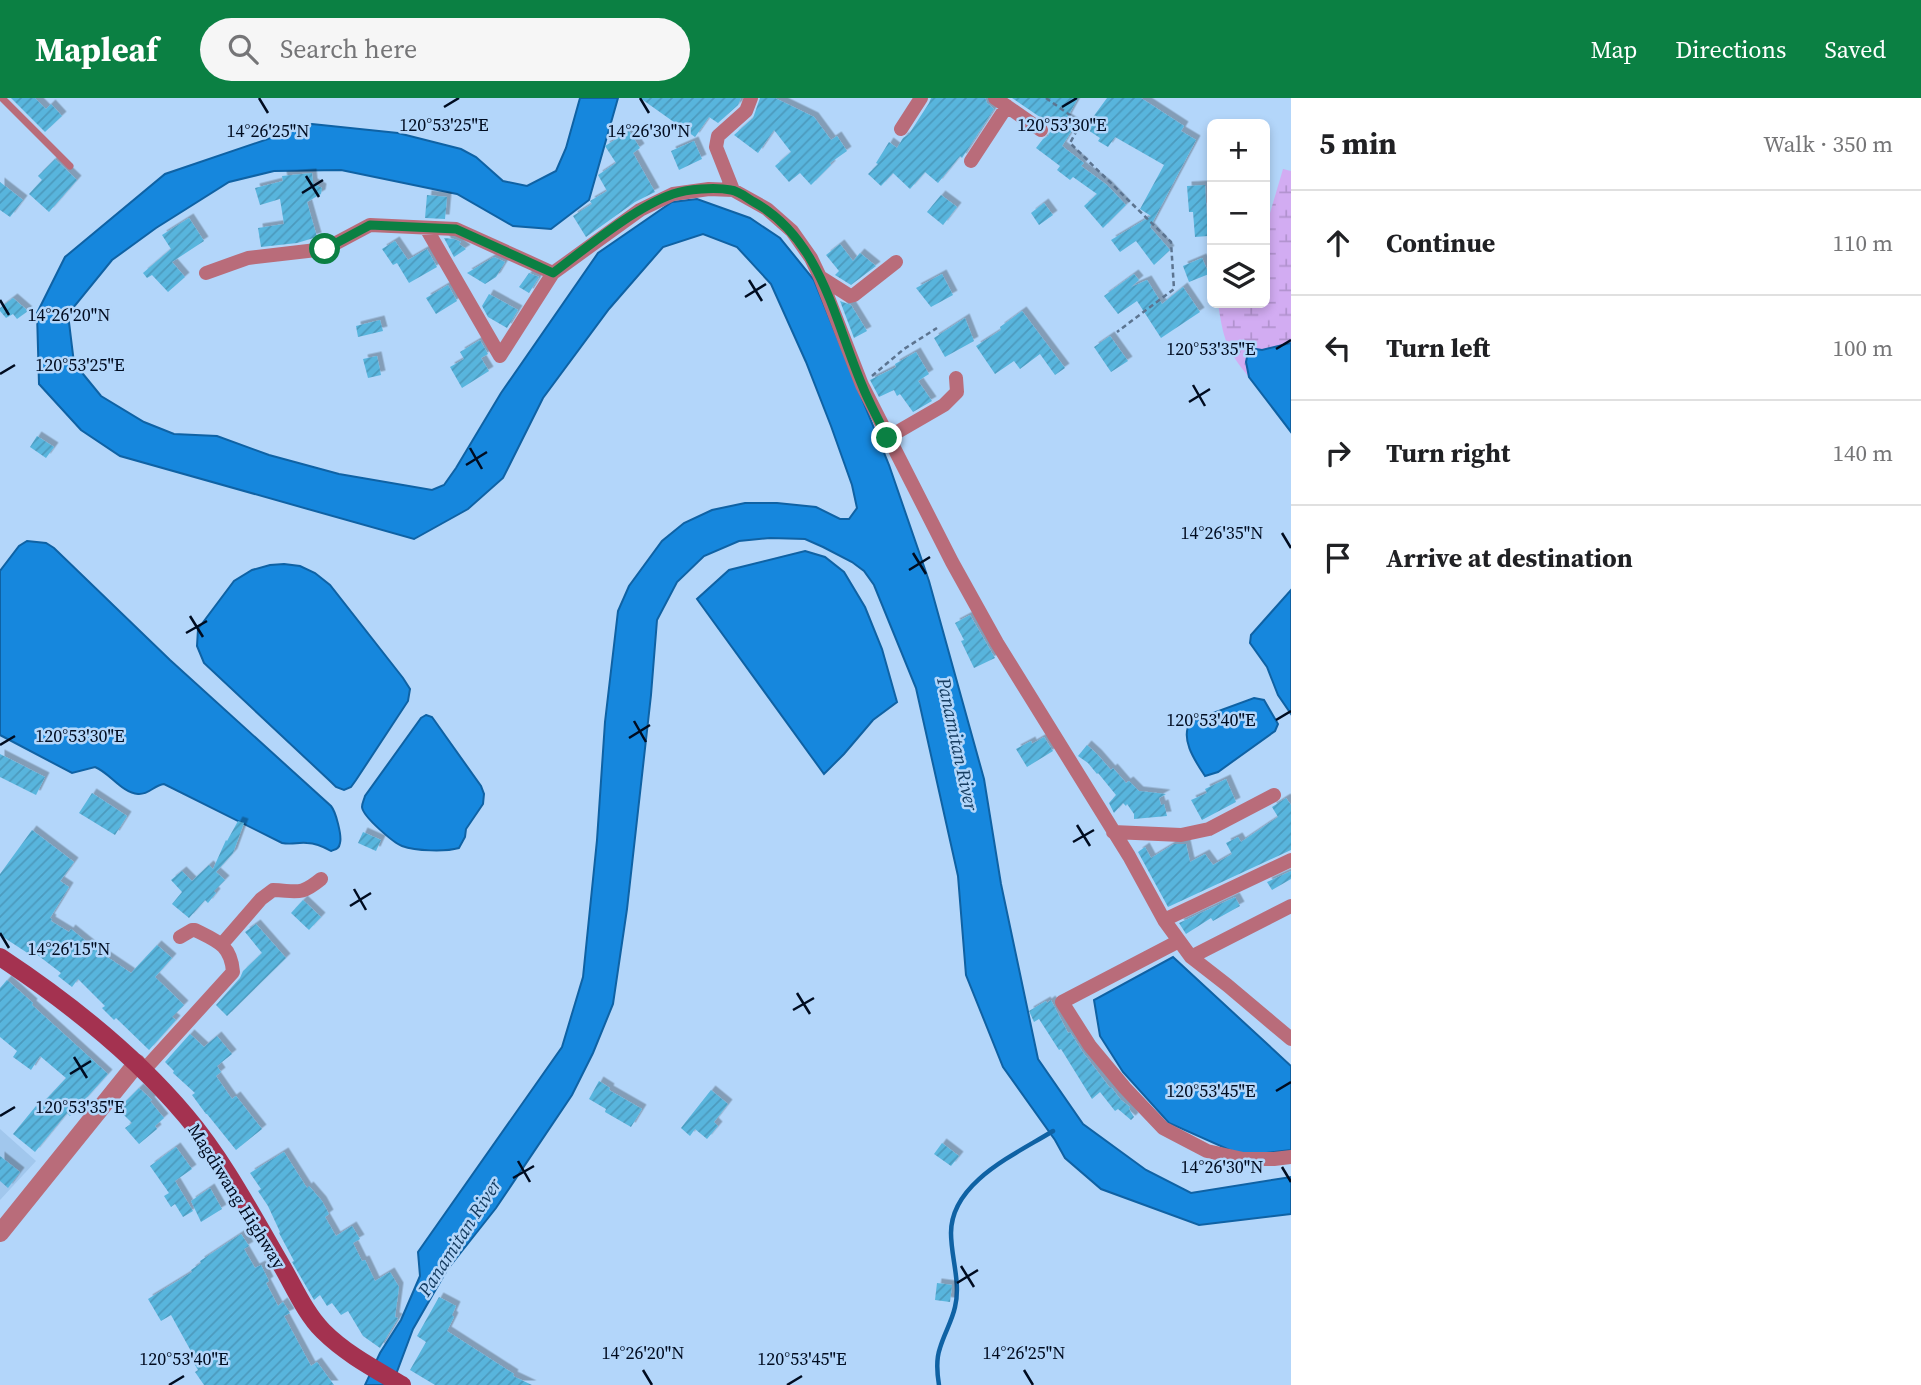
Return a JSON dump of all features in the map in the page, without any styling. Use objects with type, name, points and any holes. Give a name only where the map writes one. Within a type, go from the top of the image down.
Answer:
[{"type":"main road","name":"Magdiwang Highway","points":[[0,957],[86,1019],[140,1067],[187,1116],[222,1166],[317,1324],[336,1342],[368,1365],[402,1385]]},
{"type":"street","points":[[733,190],[716,147],[718,136],[746,111],[751,98]]},
{"type":"street","points":[[901,130],[921,98]]},
{"type":"street","points":[[971,161],[1001,102],[1041,130]]},
{"type":"street","points":[[426,228],[500,356],[553,273],[640,210],[673,194],[709,189],[733,190],[767,209],[792,231],[820,276],[862,385],[952,562],[997,643],[1129,856],[1164,919],[1191,957],[1291,1039]]},
{"type":"street","points":[[206,273],[248,258],[325,249],[370,225],[456,229],[553,273]]},
{"type":"street","points":[[820,276],[850,296],[896,262]]},
{"type":"street","points":[[887,438],[944,405],[957,391],[956,378]]},
{"type":"street","points":[[1113,832],[1181,835],[1209,829],[1273,795]]},
{"type":"street","points":[[1164,919],[1291,860]]},
{"type":"street","points":[[222,944],[261,899],[273,890],[300,892],[309,889],[321,879]]},
{"type":"street","points":[[1191,957],[1291,906]]},
{"type":"street","points":[[0,1233],[140,1067],[233,972],[232,959],[222,944],[195,930],[180,937]]},
{"type":"street","points":[[1179,942],[1062,1002],[1090,1046],[1163,1128],[1207,1152],[1243,1159],[1274,1160],[1291,1157]]},
{"type":"lane","points":[[2,98],[71,166]]},
{"type":"path","points":[[1046,98],[1082,123],[1070,143],[1171,242],[1174,289],[1117,331]]},
{"type":"path","points":[[862,385],[904,349],[937,328]]},
{"type":"shaded area","points":[[0,1129],[36,1161],[0,1200]]},
{"type":"green space","points":[[1283,169],[1291,171],[1291,343],[1262,350],[1246,362],[1249,377],[1227,343],[1219,308],[1270,308],[1270,213]]},
{"type":"water","name":"Panamitan River","points":[[580,98],[618,98],[589,200],[551,229],[513,226],[457,194],[341,170],[274,171],[229,182],[156,228],[112,260],[68,314],[74,363],[101,396],[144,422],[174,434],[217,436],[269,455],[339,474],[432,490],[444,485],[456,468],[501,393],[598,253],[672,202],[697,199],[750,218],[780,238],[814,280],[889,465],[929,581],[984,779],[1001,884],[1038,1059],[1083,1124],[1146,1170],[1191,1193],[1291,1177],[1291,1214],[1199,1225],[1101,1189],[1065,1158],[1003,1067],[966,975],[958,876],[916,688],[874,585],[864,571],[852,562],[805,539],[739,541],[704,556],[677,582],[657,620],[627,909],[613,1004],[593,1053],[572,1095],[496,1208],[447,1270],[413,1329],[392,1385],[365,1385],[380,1353],[401,1320],[420,1276],[418,1252],[562,1047],[583,977],[597,840],[605,722],[618,611],[629,586],[662,541],[684,523],[712,510],[745,503],[777,503],[816,507],[840,519],[849,519],[857,508],[852,485],[806,362],[771,284],[737,247],[703,234],[663,247],[609,309],[543,398],[503,478],[468,509],[414,539],[120,456],[81,430],[39,384],[37,313],[65,257],[165,174],[312,124],[398,133],[461,149],[476,157],[503,181],[527,186],[556,171],[566,148]]},
{"type":"water","points":[[1291,343],[1291,432],[1249,377],[1246,362],[1249,348],[1262,350]]},
{"type":"water","points":[[27,541],[46,543],[54,548],[170,660],[331,806],[339,830],[338,848],[331,851],[314,844],[282,843],[164,784],[138,794],[121,787],[95,767],[72,773],[0,735],[0,571],[19,546]]},
{"type":"water","points":[[805,551],[825,557],[844,572],[865,607],[882,649],[897,702],[873,720],[824,774],[697,599],[729,570]]},
{"type":"water","points":[[284,564],[300,566],[315,573],[330,585],[410,689],[408,701],[351,787],[344,790],[336,787],[204,663],[197,646],[198,629],[234,581],[252,570]]},
{"type":"water","points":[[1291,590],[1291,714],[1278,695],[1267,667],[1250,643],[1251,635]]},
{"type":"water","points":[[1254,698],[1264,700],[1278,724],[1275,731],[1218,772],[1205,776],[1188,742],[1191,721]]},
{"type":"water","points":[[426,715],[432,717],[484,794],[483,804],[466,829],[459,848],[430,850],[402,846],[373,823],[362,807],[365,796],[421,718]]},
{"type":"water","points":[[1173,957],[1291,1066],[1291,1150],[1243,1156],[1169,1123],[1123,1072],[1100,1036],[1094,1000]]},
{"type":"building","points":[[11,98],[35,98],[46,109],[51,104],[62,116],[45,132]]},
{"type":"building","points":[[640,98],[741,98],[738,105],[718,123],[709,117],[695,137]]},
{"type":"building","points":[[760,98],[775,98],[814,117],[831,140],[837,136],[847,151],[830,163],[811,185],[800,173],[789,182],[775,166],[791,152],[774,130],[758,153],[734,135],[753,118]]},
{"type":"building","points":[[931,98],[985,98],[994,109],[962,158],[960,156],[938,183],[925,172],[910,189],[893,173],[881,186],[868,174],[878,164],[876,163],[889,142],[897,148],[909,134]]},
{"type":"building","points":[[1012,98],[1078,98],[1067,118],[1076,124],[1062,146],[1084,163],[1081,166],[1107,185],[1126,205],[1103,228],[1084,206],[1097,194],[1073,177],[1070,180],[1057,170],[1060,166],[1036,148],[1048,136],[1053,126]]},
{"type":"building","points":[[1107,98],[1141,98],[1184,126],[1181,131],[1196,140],[1150,227],[1170,250],[1154,265],[1136,241],[1120,252],[1111,240],[1151,216],[1140,209],[1164,165],[1115,137],[1108,147],[1085,128]]},
{"type":"building","points":[[629,131],[640,148],[633,153],[655,192],[635,202],[586,237],[573,216],[607,191],[598,175],[616,163],[605,146]]},
{"type":"building","points":[[694,141],[702,159],[679,170],[671,151]]},
{"type":"building","points":[[55,159],[77,180],[49,212],[29,194],[42,180],[38,176]]},
{"type":"building","points":[[312,173],[313,183],[322,188],[321,194],[307,202],[317,237],[297,243],[261,247],[258,228],[284,224],[280,199],[260,205],[255,188],[283,181],[282,176]]},
{"type":"building","points":[[0,182],[23,200],[10,217],[0,210]]},
{"type":"building","points":[[1205,185],[1207,236],[1195,237],[1187,186]]},
{"type":"building","points":[[427,195],[447,197],[445,219],[425,218]]},
{"type":"building","points":[[941,195],[957,207],[943,225],[927,212]]},
{"type":"building","points":[[1044,203],[1053,215],[1039,225],[1031,213]]},
{"type":"building","points":[[189,218],[204,241],[172,262],[185,277],[168,292],[152,275],[147,278],[143,273],[171,249],[162,235]]},
{"type":"building","points":[[444,238],[461,242],[459,244],[466,249],[454,257]]},
{"type":"building","points":[[395,241],[408,260],[427,249],[437,267],[409,283],[397,263],[393,265],[382,249]]},
{"type":"building","points":[[840,244],[853,261],[860,253],[876,266],[851,285],[835,275],[839,271],[826,255]]},
{"type":"building","points":[[494,257],[505,262],[496,277],[485,284],[467,273]]},
{"type":"building","points":[[1202,258],[1207,275],[1189,282],[1183,266]]},
{"type":"building","points":[[529,273],[539,277],[529,293],[519,287]]},
{"type":"building","points":[[942,274],[953,295],[931,307],[916,288]]},
{"type":"building","points":[[1134,274],[1139,280],[1131,287],[1147,280],[1162,304],[1183,287],[1200,312],[1161,338],[1137,301],[1118,314],[1104,296]]},
{"type":"building","points":[[448,285],[457,301],[436,314],[426,298]]},
{"type":"building","points":[[489,294],[518,310],[507,328],[488,317],[482,306]]},
{"type":"building","points":[[13,298],[28,311],[17,319],[13,314],[6,318],[0,311],[0,308]]},
{"type":"building","points":[[840,301],[851,305],[867,331],[854,338]]},
{"type":"building","points":[[1022,311],[1065,368],[1055,375],[1040,354],[1020,369],[1014,361],[995,374],[976,346],[1001,330],[1000,327]]},
{"type":"building","points":[[965,318],[974,341],[945,357],[934,338]]},
{"type":"building","points":[[380,320],[383,331],[358,337],[356,326]]},
{"type":"building","points":[[1110,336],[1128,361],[1111,372],[1094,347]]},
{"type":"building","points":[[480,340],[488,354],[481,358],[489,371],[462,388],[450,367],[464,359],[460,352]]},
{"type":"building","points":[[916,352],[929,374],[918,381],[932,401],[913,412],[894,390],[879,397],[870,380],[896,367],[895,364]]},
{"type":"building","points":[[377,356],[381,375],[368,378],[363,359]]},
{"type":"building","points":[[37,436],[54,447],[46,458],[30,447]]},
{"type":"building","points":[[970,615],[995,658],[974,668],[955,623]]},
{"type":"building","points":[[1044,737],[1053,751],[1027,767],[1016,749]]},
{"type":"building","points":[[1087,745],[1126,783],[1129,781],[1139,791],[1166,794],[1159,798],[1161,805],[1164,804],[1167,816],[1134,819],[1134,814],[1127,804],[1126,806],[1123,803],[1114,813],[1109,803],[1116,795],[1098,773],[1078,756]]},
{"type":"building","points":[[0,754],[45,777],[36,795],[0,777]]},
{"type":"building","points":[[1226,779],[1236,802],[1202,820],[1191,800],[1207,793],[1205,789]]},
{"type":"building","points":[[92,793],[127,816],[115,835],[79,813]]},
{"type":"building","points":[[1286,798],[1291,805],[1291,850],[1168,907],[1138,852],[1145,847],[1151,858],[1174,844],[1186,844],[1190,862],[1205,854],[1213,865],[1232,854],[1226,843],[1238,837],[1241,842],[1278,817],[1272,807]]},
{"type":"building","points":[[238,821],[244,823],[233,853],[216,872],[225,880],[214,891],[216,893],[208,903],[205,900],[189,918],[172,904],[182,892],[171,880],[182,871],[192,881],[209,865],[213,869]]},
{"type":"building","points":[[32,830],[74,862],[60,881],[69,887],[50,918],[51,921],[69,932],[71,929],[131,973],[157,945],[172,958],[155,977],[184,1005],[172,1017],[176,1020],[149,1050],[102,1008],[105,1006],[78,979],[72,987],[58,976],[61,973],[31,950],[29,954],[0,935],[0,874]]},
{"type":"building","points":[[363,832],[381,840],[376,851],[358,843]]},
{"type":"building","points":[[1291,871],[1291,879],[1272,890],[1267,882]]},
{"type":"building","points":[[1235,897],[1240,906],[1213,921],[1211,918],[1186,934],[1179,923]]},
{"type":"building","points":[[303,900],[321,917],[309,930],[291,913]]},
{"type":"building","points":[[256,924],[286,958],[227,1016],[216,1005],[243,971],[262,953],[245,932]]},
{"type":"building","points":[[7,980],[108,1074],[70,1116],[67,1113],[35,1152],[13,1134],[36,1106],[38,1108],[66,1078],[40,1056],[31,1070],[13,1057],[17,1051],[0,1037],[0,988]]},
{"type":"building","points":[[1051,1000],[1068,1033],[1070,1032],[1110,1088],[1130,1107],[1134,1117],[1131,1120],[1118,1109],[1115,1111],[1100,1092],[1092,1099],[1039,1019],[1034,1022],[1029,1011]]},
{"type":"building","points":[[190,1034],[204,1047],[217,1036],[232,1054],[217,1066],[221,1072],[216,1076],[232,1099],[236,1096],[262,1129],[236,1150],[192,1095],[195,1093],[165,1062]]},
{"type":"building","points":[[599,1081],[642,1109],[631,1127],[589,1099]]},
{"type":"building","points":[[139,1088],[152,1100],[150,1101],[164,1118],[155,1126],[157,1129],[139,1144],[125,1128],[132,1123],[118,1109]]},
{"type":"building","points":[[711,1090],[728,1104],[714,1122],[718,1126],[707,1139],[695,1129],[690,1136],[681,1128]]},
{"type":"building","points":[[942,1143],[959,1156],[951,1166],[934,1154]]},
{"type":"building","points":[[176,1147],[192,1169],[175,1181],[193,1211],[183,1217],[175,1204],[171,1207],[164,1196],[169,1193],[150,1166]]},
{"type":"building","points":[[284,1152],[307,1188],[309,1186],[322,1201],[329,1214],[325,1217],[336,1236],[352,1226],[360,1239],[353,1243],[375,1281],[390,1272],[399,1287],[395,1317],[398,1318],[380,1348],[363,1336],[348,1311],[341,1315],[332,1303],[327,1306],[320,1295],[314,1300],[292,1262],[294,1261],[268,1206],[258,1191],[261,1189],[250,1173]]},
{"type":"building","points":[[0,1156],[20,1172],[8,1188],[0,1181]]},
{"type":"building","points":[[210,1188],[222,1209],[201,1222],[191,1201]]},
{"type":"building","points":[[241,1234],[249,1246],[244,1249],[255,1268],[261,1265],[269,1281],[266,1283],[278,1306],[283,1302],[290,1313],[284,1316],[311,1366],[317,1362],[334,1385],[204,1385],[195,1372],[198,1370],[189,1355],[192,1353],[171,1315],[161,1321],[148,1299],[192,1272],[200,1261]]},
{"type":"building","points":[[937,1283],[952,1285],[950,1302],[935,1300]]},
{"type":"building","points":[[439,1297],[456,1306],[447,1331],[514,1374],[513,1376],[532,1385],[435,1385],[410,1370],[426,1342],[417,1336]]},
{"type":"waterway","points":[[939,1385],[939,1352],[957,1298],[951,1233],[954,1215],[962,1199],[988,1172],[1053,1131]]},
{"type":"route","points":[[325,249],[370,225],[456,229],[553,273],[640,210],[673,194],[709,189],[733,190],[767,209],[792,231],[811,258],[862,385],[887,438]]}]
